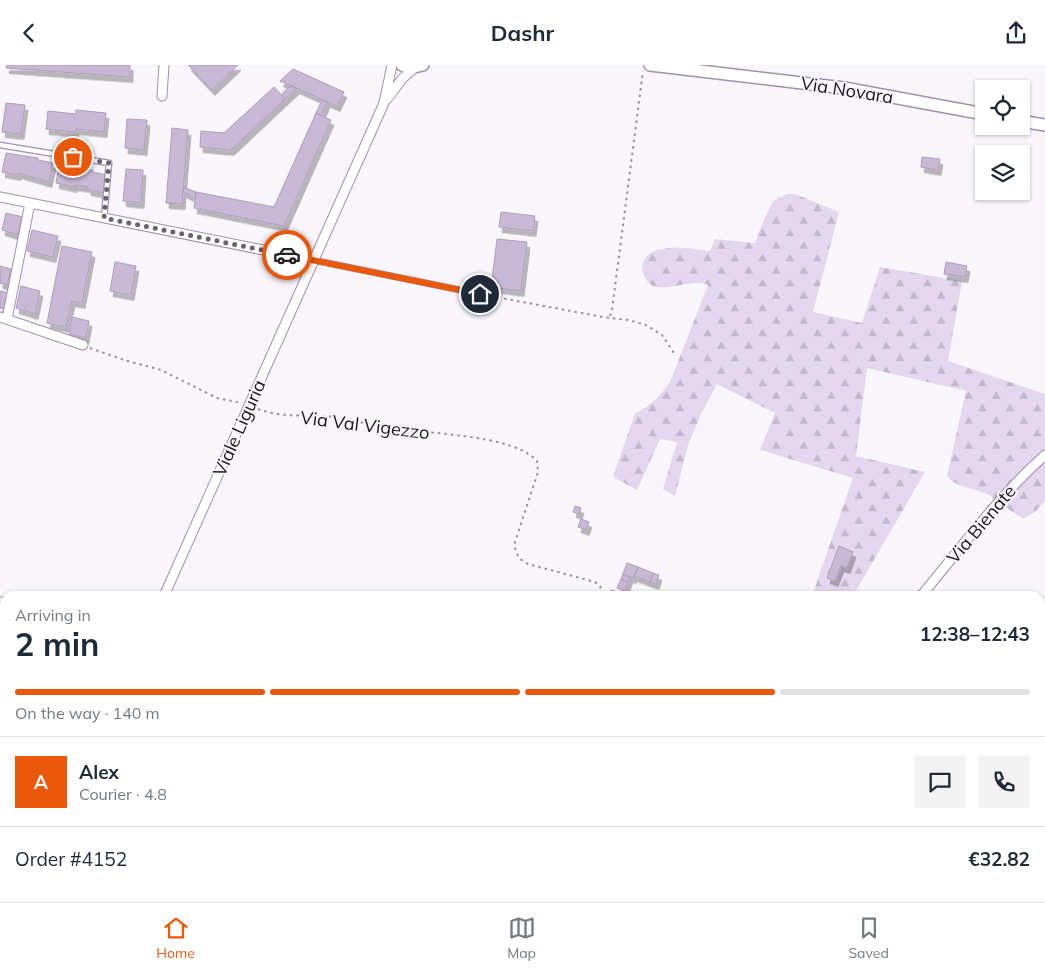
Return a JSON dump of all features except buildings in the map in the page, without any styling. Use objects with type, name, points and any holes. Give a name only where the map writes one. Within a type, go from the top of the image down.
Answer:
[{"type":"street","points":[[162,96],[164,65]]},
{"type":"street","name":"Viale Liguria","points":[[166,591],[384,103],[392,65]]},
{"type":"street","points":[[402,65],[418,67]]},
{"type":"street","name":"Via Novara","points":[[650,65],[844,88],[975,111]]},
{"type":"street","name":"Viale Liguria","points":[[384,103],[402,79],[418,67]]},
{"type":"street","points":[[1030,122],[1045,125]]},
{"type":"street","points":[[0,197],[313,260]]},
{"type":"street","points":[[30,203],[3,318],[83,345]]},
{"type":"street","name":"Via Bienate","points":[[925,591],[993,509],[1045,455]]},
{"type":"lane","points":[[0,145],[109,163],[104,218]]},
{"type":"lane","points":[[313,260],[480,294]]},
{"type":"path","points":[[610,316],[644,65]]},
{"type":"path","points":[[480,294],[602,317],[610,316],[646,325],[662,335],[674,353]]},
{"type":"path","name":"Via Val Vigezzo","points":[[83,345],[124,360],[161,370],[216,397],[270,414],[343,418],[388,428],[460,436],[526,451],[537,461],[538,472],[515,542],[517,554],[528,564],[595,582],[602,591]]},
{"type":"path","points":[[767,902],[782,902]]},
{"type":"green space","points":[[787,194],[795,194],[839,212],[813,312],[862,323],[880,267],[962,281],[948,361],[1045,394],[1045,501],[1035,512],[1024,518],[1015,514],[987,494],[955,483],[947,476],[966,391],[867,368],[856,456],[925,472],[856,591],[814,591],[853,478],[760,450],[775,413],[717,384],[701,414],[688,445],[675,496],[663,489],[677,442],[660,439],[637,490],[613,477],[635,413],[655,400],[670,382],[708,285],[694,283],[657,287],[651,285],[642,270],[645,259],[651,253],[660,249],[681,248],[710,251],[715,239],[755,243],[773,201]]},
{"type":"way so far","points":[[73,157],[109,163],[104,218],[287,255]]},
{"type":"route","points":[[287,255],[480,294]]}]
